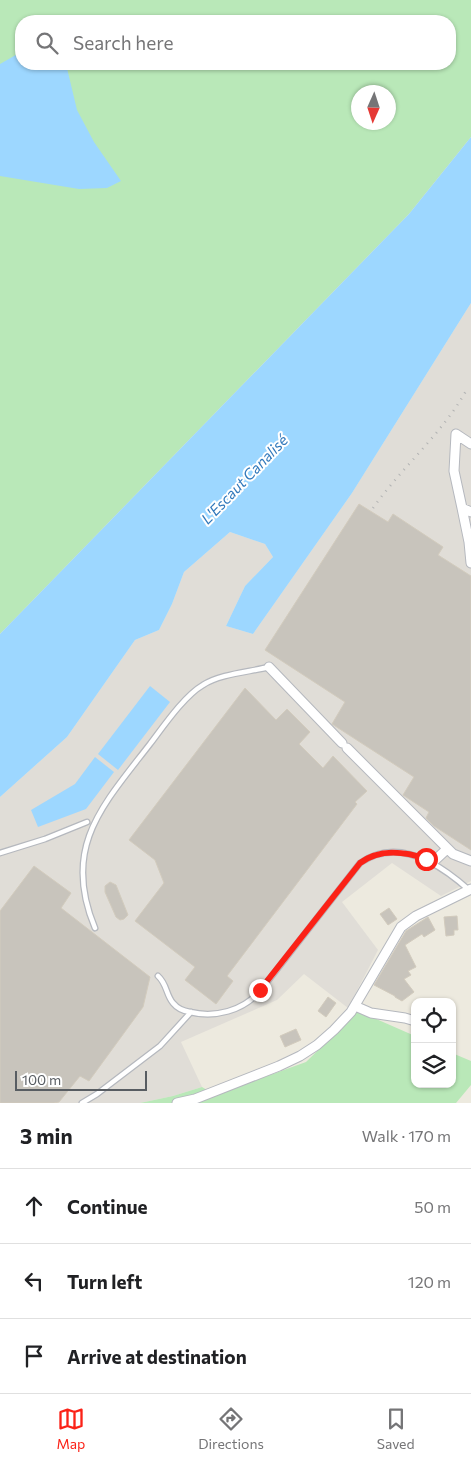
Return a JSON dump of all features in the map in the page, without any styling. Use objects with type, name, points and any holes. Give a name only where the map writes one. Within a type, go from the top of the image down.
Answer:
[{"type":"street","points":[[471,444],[456,434],[454,471],[469,542],[471,563]]},
{"type":"street","points":[[462,508],[471,512]]},
{"type":"street","points":[[269,668],[447,849],[456,856],[471,861]]},
{"type":"street","points":[[433,862],[447,849]]},
{"type":"street","points":[[177,1103],[195,1099],[279,1066],[300,1056],[329,1035],[355,1006],[401,927],[416,916],[470,889]]},
{"type":"street","points":[[355,1006],[371,1013],[411,1020]]},
{"type":"street","points":[[195,1099],[205,1103]]},
{"type":"lane","points":[[95,928],[84,896],[82,883],[83,860],[92,826],[108,798],[162,728],[196,689],[212,680],[269,668]]},
{"type":"lane","points":[[0,854],[46,839],[87,822]]},
{"type":"lane","points":[[158,976],[164,982],[174,1005],[180,1009],[206,1015],[222,1013],[241,1006],[257,994],[363,860],[382,854],[399,852],[421,857],[433,862],[470,889]]},
{"type":"lane","points":[[82,1103],[97,1094],[160,1046],[191,1012]]},
{"type":"shaded area","points":[[471,303],[471,881],[441,896],[392,863],[342,902],[378,950],[348,1008],[304,974],[277,1000],[181,1042],[202,1087],[140,1103],[0,1103],[0,797],[67,737],[135,640],[159,630],[172,604],[184,572],[230,532],[265,544],[273,557],[245,586],[226,626],[253,634],[352,493]]},
{"type":"green space","points":[[0,0],[471,0],[471,137],[409,214],[0,634]]},
{"type":"green space","points":[[358,1011],[411,1034],[411,1088],[456,1088],[456,1055],[471,1061],[471,1085],[456,1103],[140,1103],[202,1087],[215,1095],[306,1062]]},
{"type":"water","points":[[15,55],[15,70],[67,70],[77,110],[94,142],[121,181],[107,188],[79,189],[0,176],[0,64]]},
{"type":"water","name":"L'Escaut Canalisé","points":[[471,137],[471,303],[352,493],[253,634],[226,626],[245,586],[273,557],[265,544],[230,532],[184,572],[172,604],[159,630],[135,640],[67,737],[0,797],[0,634],[409,214]]},
{"type":"water","points":[[150,686],[170,702],[118,770],[98,754]]},
{"type":"water","points":[[95,757],[114,772],[86,809],[38,827],[31,810],[75,784]]},
{"type":"building","points":[[359,504],[388,522],[393,514],[443,547],[438,555],[471,576],[471,850],[434,826],[426,818],[429,812],[403,795],[414,777],[332,724],[345,702],[265,650]]},
{"type":"building","points":[[245,688],[276,720],[287,709],[310,732],[299,744],[323,768],[333,756],[367,791],[355,802],[357,804],[227,976],[233,981],[216,1004],[185,980],[195,967],[135,921],[164,883],[155,860],[129,840]]},
{"type":"building","points":[[34,866],[71,893],[61,908],[150,977],[143,1007],[89,1081],[80,1076],[59,1102],[0,1103],[0,911]]},
{"type":"building","points":[[110,882],[116,885],[128,915],[124,919],[120,920],[116,917],[105,892],[105,886]]},
{"type":"building","points":[[389,908],[397,919],[388,925],[380,914]]},
{"type":"building","points":[[457,916],[458,930],[454,930],[454,935],[446,936],[444,917]]},
{"type":"building","points":[[428,917],[435,930],[424,937],[422,934],[405,945],[416,967],[408,971],[411,975],[404,979],[414,992],[402,1001],[374,985],[406,931]]},
{"type":"building","points":[[328,997],[336,1003],[326,1017],[318,1011]]},
{"type":"building","points":[[296,1029],[301,1040],[285,1047],[280,1036]]},
{"type":"railway","points":[[373,508],[445,422],[466,391]]},
{"type":"route","points":[[260,990],[360,863],[366,858],[399,852],[426,859]]}]
